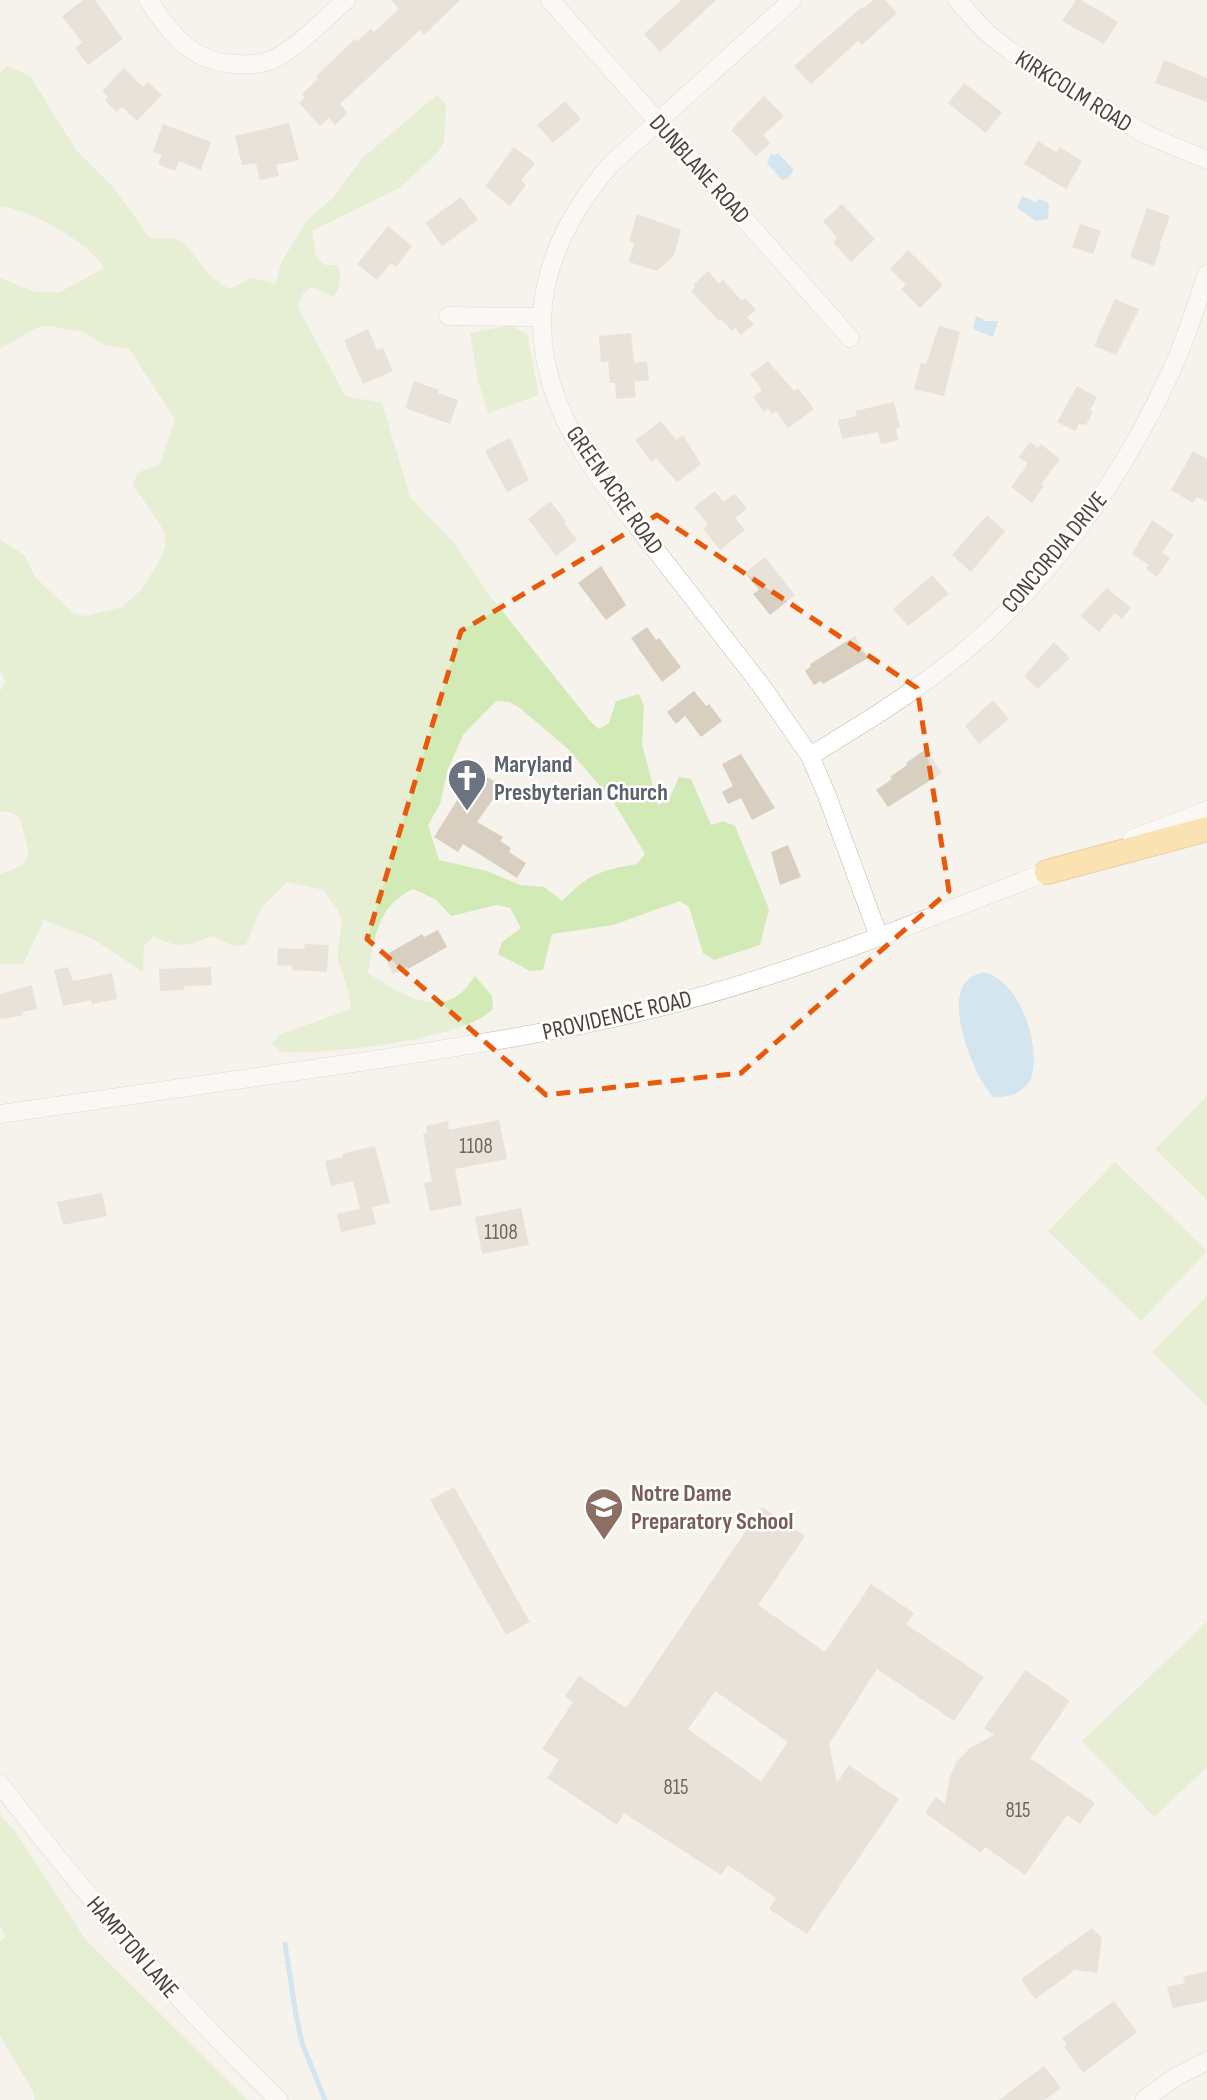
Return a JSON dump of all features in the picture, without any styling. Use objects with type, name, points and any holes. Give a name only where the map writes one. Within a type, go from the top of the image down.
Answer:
[{"type":"highway","points":[[1047,872],[1207,829]]},
{"type":"street","points":[[148,0],[173,35],[194,52],[218,64],[246,65],[272,60],[297,44],[346,0]]},
{"type":"street","name":"DUNBLANE ROAD","points":[[550,0],[850,338]]},
{"type":"street","name":"GREEN ACRE ROAD","points":[[792,0],[610,165],[587,192],[569,222],[554,256],[546,285],[542,317],[543,346],[559,408],[575,442],[598,476],[760,684],[810,756],[879,937]]},
{"type":"street","name":"KIRKCOLM ROAD","points":[[957,0],[986,32],[1010,51],[1145,134],[1207,160]]},
{"type":"street","name":"CONCORDIA DRIVE","points":[[810,756],[910,693],[959,655],[1000,617],[1049,563],[1116,476],[1138,438],[1178,357],[1207,274]]},
{"type":"street","points":[[448,317],[542,317]]},
{"type":"street","name":"PROVIDENCE ROAD","points":[[0,1114],[282,1074],[555,1030],[642,1011],[710,993],[879,937],[1207,810]]},
{"type":"street","name":"HAMPTON LANE","points":[[0,1784],[68,1872],[144,1961],[211,2034],[279,2100]]},
{"type":"street","points":[[1144,2100],[1174,2078],[1207,2061]]},
{"type":"highlighted area","points":[[657,515],[917,688],[949,891],[741,1073],[546,1095],[367,939],[461,631]]},
{"type":"green space","points":[[7,66],[30,76],[76,150],[113,187],[150,238],[175,238],[186,245],[209,275],[229,289],[251,278],[275,284],[282,261],[307,220],[334,197],[362,158],[437,95],[446,104],[444,141],[438,152],[401,187],[312,231],[316,257],[325,265],[338,265],[339,285],[334,297],[311,287],[302,295],[298,307],[345,396],[382,403],[410,497],[454,543],[490,596],[590,721],[599,729],[609,723],[616,701],[639,694],[644,706],[642,744],[658,805],[669,799],[679,777],[691,779],[711,825],[723,821],[735,826],[769,909],[760,945],[714,960],[703,953],[689,907],[680,901],[613,925],[552,934],[543,970],[530,971],[498,954],[502,942],[521,928],[510,908],[497,905],[451,916],[435,899],[413,889],[392,904],[385,914],[376,935],[368,973],[413,998],[438,1002],[450,1000],[461,993],[475,976],[492,996],[493,1009],[477,1020],[424,1037],[359,1048],[301,1052],[280,1052],[272,1043],[281,1034],[351,1009],[337,957],[342,921],[338,910],[323,890],[287,882],[261,908],[246,945],[233,946],[211,936],[182,945],[153,937],[144,946],[143,972],[93,939],[44,920],[23,964],[0,964],[0,874],[23,865],[29,853],[20,818],[10,812],[0,811],[0,691],[5,683],[0,670],[0,539],[24,555],[36,578],[73,613],[85,616],[122,607],[142,589],[165,547],[165,535],[160,524],[133,485],[137,473],[160,464],[175,419],[129,349],[104,345],[84,332],[48,326],[36,328],[0,349],[0,278],[36,292],[60,292],[104,268],[86,249],[58,228],[26,213],[0,207],[0,73]],"holes":[[[496,701],[509,702],[520,708],[568,749],[613,801],[645,854],[637,864],[596,875],[580,884],[562,901],[544,887],[520,885],[487,871],[439,860],[428,825],[440,804],[448,769],[463,735]]]},
{"type":"green space","points":[[510,325],[527,334],[539,395],[488,413],[478,381],[470,333]]},
{"type":"green space","points":[[1207,1096],[1207,1200],[1155,1149]]},
{"type":"green space","points":[[1115,1162],[1207,1251],[1141,1321],[1048,1231]]},
{"type":"green space","points":[[1207,1296],[1207,1406],[1152,1352]]},
{"type":"green space","points":[[1207,1622],[1207,1767],[1154,1817],[1082,1741]]},
{"type":"green space","points":[[0,1815],[15,1831],[85,1939],[247,2100],[35,2100],[33,2091],[0,2036],[0,1941],[6,1937],[0,1926]]},
{"type":"water","points":[[778,153],[794,170],[788,178],[782,180],[767,163],[771,154]]},
{"type":"water","points":[[1022,196],[1036,202],[1039,199],[1049,203],[1048,219],[1036,221],[1017,208]]},
{"type":"water","points":[[976,316],[986,321],[998,321],[993,337],[973,329]]},
{"type":"water","points":[[983,972],[995,977],[1016,997],[1029,1026],[1034,1057],[1033,1070],[1024,1088],[1013,1095],[993,1097],[972,1061],[962,1030],[959,1000],[962,988],[971,978]]},
{"type":"building","points":[[83,0],[95,0],[123,39],[88,65],[75,48],[82,43],[62,16]]},
{"type":"building","points":[[391,0],[460,0],[424,35],[420,30],[340,104],[348,113],[335,125],[329,118],[320,126],[299,103],[305,97],[302,94],[318,79],[316,76],[355,39],[357,41],[371,29],[374,32],[399,9]]},
{"type":"building","points":[[681,0],[716,0],[660,52],[644,34]]},
{"type":"building","points":[[873,0],[885,0],[897,13],[862,45],[858,41],[811,84],[794,66]]},
{"type":"building","points":[[1076,0],[1081,0],[1118,22],[1104,44],[1062,21]]},
{"type":"building","points":[[1164,60],[1207,78],[1207,102],[1155,83]]},
{"type":"building","points":[[124,68],[143,87],[148,82],[162,95],[137,121],[122,107],[117,112],[105,101],[108,97],[102,91]]},
{"type":"building","points":[[964,83],[1002,112],[986,133],[948,103]]},
{"type":"building","points":[[764,96],[784,116],[763,135],[770,143],[756,156],[731,130]]},
{"type":"building","points":[[565,101],[581,119],[553,143],[537,125]]},
{"type":"building","points":[[289,123],[299,160],[276,165],[279,176],[260,180],[256,164],[242,165],[235,136]]},
{"type":"building","points":[[163,124],[211,142],[201,170],[179,161],[175,171],[158,164],[162,155],[153,152]]},
{"type":"building","points":[[1038,141],[1056,152],[1060,147],[1082,161],[1066,189],[1024,164]]},
{"type":"building","points":[[514,147],[535,163],[521,181],[526,185],[510,206],[485,186]]},
{"type":"building","points":[[461,197],[478,220],[442,246],[425,223]]},
{"type":"building","points":[[842,204],[875,239],[851,262],[833,242],[837,238],[823,221]]},
{"type":"building","points":[[1147,208],[1170,216],[1154,266],[1130,257]]},
{"type":"building","points":[[637,214],[681,230],[674,255],[657,271],[629,262],[634,243],[629,241]]},
{"type":"building","points":[[1080,224],[1101,231],[1093,254],[1072,247]]},
{"type":"building","points":[[388,226],[412,246],[396,267],[391,263],[377,280],[357,264]]},
{"type":"building","points":[[908,250],[943,285],[920,308],[901,289],[906,285],[890,269]]},
{"type":"building","points":[[708,271],[719,284],[723,280],[742,301],[745,298],[756,310],[747,317],[754,324],[741,335],[735,328],[732,331],[721,319],[719,321],[691,291],[695,287],[693,285]]},
{"type":"building","points":[[1115,299],[1139,309],[1116,355],[1094,346]]},
{"type":"building","points":[[939,326],[960,332],[944,396],[914,389],[921,363],[926,364]]},
{"type":"building","points":[[368,329],[377,350],[383,348],[393,371],[363,384],[344,340]]},
{"type":"building","points":[[631,333],[634,363],[647,361],[649,380],[634,382],[636,397],[616,399],[615,383],[610,383],[608,361],[601,362],[599,336]]},
{"type":"building","points":[[768,361],[794,391],[798,388],[814,409],[788,428],[776,411],[772,414],[768,408],[764,412],[753,397],[761,388],[750,374]]},
{"type":"building","points":[[414,381],[458,400],[450,424],[405,408]]},
{"type":"building","points":[[1077,386],[1097,397],[1086,425],[1079,424],[1075,431],[1057,422]]},
{"type":"building","points":[[894,402],[900,427],[896,428],[898,440],[881,444],[878,432],[842,439],[838,420],[857,416],[855,411]]},
{"type":"building","points":[[661,421],[676,440],[683,435],[701,464],[677,482],[656,458],[651,462],[635,440]]},
{"type":"building","points":[[510,438],[529,480],[507,492],[485,451]]},
{"type":"building","points":[[1030,442],[1038,448],[1041,444],[1060,459],[1041,484],[1044,486],[1032,503],[1011,487],[1026,467],[1027,463],[1019,457]]},
{"type":"building","points":[[1193,451],[1207,459],[1207,502],[1197,497],[1193,503],[1171,490]]},
{"type":"building","points":[[715,491],[723,502],[735,494],[747,509],[735,518],[745,530],[720,550],[703,529],[708,525],[694,507]]},
{"type":"building","points":[[550,501],[577,540],[556,556],[528,519]]},
{"type":"building","points":[[987,515],[1005,531],[971,572],[952,555]]},
{"type":"building","points":[[1152,520],[1174,535],[1162,552],[1170,558],[1157,577],[1146,569],[1149,565],[1132,554]]},
{"type":"building","points":[[765,557],[795,595],[770,615],[753,594],[759,590],[745,573]]},
{"type":"building","points":[[601,566],[626,605],[606,620],[578,583]]},
{"type":"building","points":[[932,575],[949,594],[908,626],[893,609]]},
{"type":"building","points":[[1107,588],[1131,608],[1122,619],[1115,613],[1099,632],[1080,616]]},
{"type":"building","points":[[647,627],[681,667],[662,682],[631,638]]},
{"type":"building","points":[[855,636],[868,658],[823,684],[821,681],[814,685],[805,671],[810,664]]},
{"type":"building","points":[[1054,642],[1070,658],[1038,689],[1024,676]]},
{"type":"building","points":[[694,691],[722,721],[701,737],[685,716],[676,724],[667,712]]},
{"type":"building","points":[[993,700],[1009,719],[979,744],[965,726]]},
{"type":"building","points":[[926,749],[942,773],[888,807],[876,790]]},
{"type":"building","points":[[741,754],[775,808],[752,820],[741,798],[728,804],[722,792],[733,786],[722,764]]},
{"type":"building","name":"Maryland Presbyterian Church","points":[[476,770],[502,786],[477,822],[503,837],[500,841],[511,848],[509,852],[526,863],[517,878],[463,844],[458,852],[434,837]]},
{"type":"building","points":[[788,845],[801,877],[780,885],[771,852]]},
{"type":"building","points":[[438,930],[447,947],[408,969],[407,967],[393,974],[384,956],[422,934],[424,937]]},
{"type":"building","points":[[305,944],[329,945],[327,972],[292,970],[292,966],[277,965],[278,948],[304,949]]},
{"type":"building","points":[[68,967],[73,981],[112,973],[117,999],[92,1004],[91,1000],[63,1006],[54,970]]},
{"type":"building","points":[[211,967],[212,985],[184,986],[184,990],[160,991],[159,969]]},
{"type":"building","points":[[32,985],[37,1009],[22,1012],[23,1015],[0,1018],[0,994]]},
{"type":"building","points":[[499,1120],[507,1159],[455,1169],[462,1205],[430,1211],[424,1183],[432,1181],[423,1134],[427,1133],[426,1126],[448,1121],[449,1130]]},
{"type":"building","points":[[375,1146],[390,1203],[372,1207],[376,1224],[341,1232],[337,1214],[360,1209],[353,1181],[331,1186],[325,1161]]},
{"type":"building","points":[[102,1193],[107,1216],[63,1225],[57,1202]]},
{"type":"building","points":[[521,1208],[529,1245],[482,1254],[475,1217]]},
{"type":"building","points":[[454,1487],[530,1622],[506,1635],[430,1500]]},
{"type":"building","points":[[762,1507],[805,1536],[758,1605],[825,1652],[871,1584],[914,1613],[906,1624],[984,1677],[954,1721],[877,1669],[829,1744],[837,1783],[849,1765],[899,1799],[807,1934],[769,1909],[776,1898],[728,1865],[721,1875],[624,1813],[617,1825],[547,1778],[559,1760],[542,1749],[573,1702],[565,1696],[579,1676],[626,1708]],"holes":[[[715,1691],[788,1742],[761,1781],[688,1729]]]},
{"type":"building","points":[[1025,1670],[1070,1701],[1030,1758],[1095,1803],[1080,1824],[1067,1815],[1025,1875],[985,1847],[981,1853],[925,1813],[936,1797],[945,1804],[950,1776],[957,1761],[970,1748],[994,1735],[984,1728]]},
{"type":"building","points":[[1092,1928],[1102,1938],[1097,1973],[1075,1970],[1035,1999],[1021,1979]]},
{"type":"building","points":[[1207,1971],[1207,2001],[1173,2008],[1167,1987],[1185,1983],[1183,1977]]},
{"type":"building","points":[[1114,2001],[1137,2032],[1083,2073],[1064,2047],[1067,2044],[1062,2038]]},
{"type":"building","points":[[1044,2066],[1061,2088],[1045,2100],[999,2100]]},
{"type":"waterway","points":[[285,1944],[302,2043],[325,2100]]},
{"type":"place","name":"Maryland Presbyterian Church","points":[[467,812]]},
{"type":"place","name":"Notre Dame Preparatory School","points":[[604,1541]]}]
